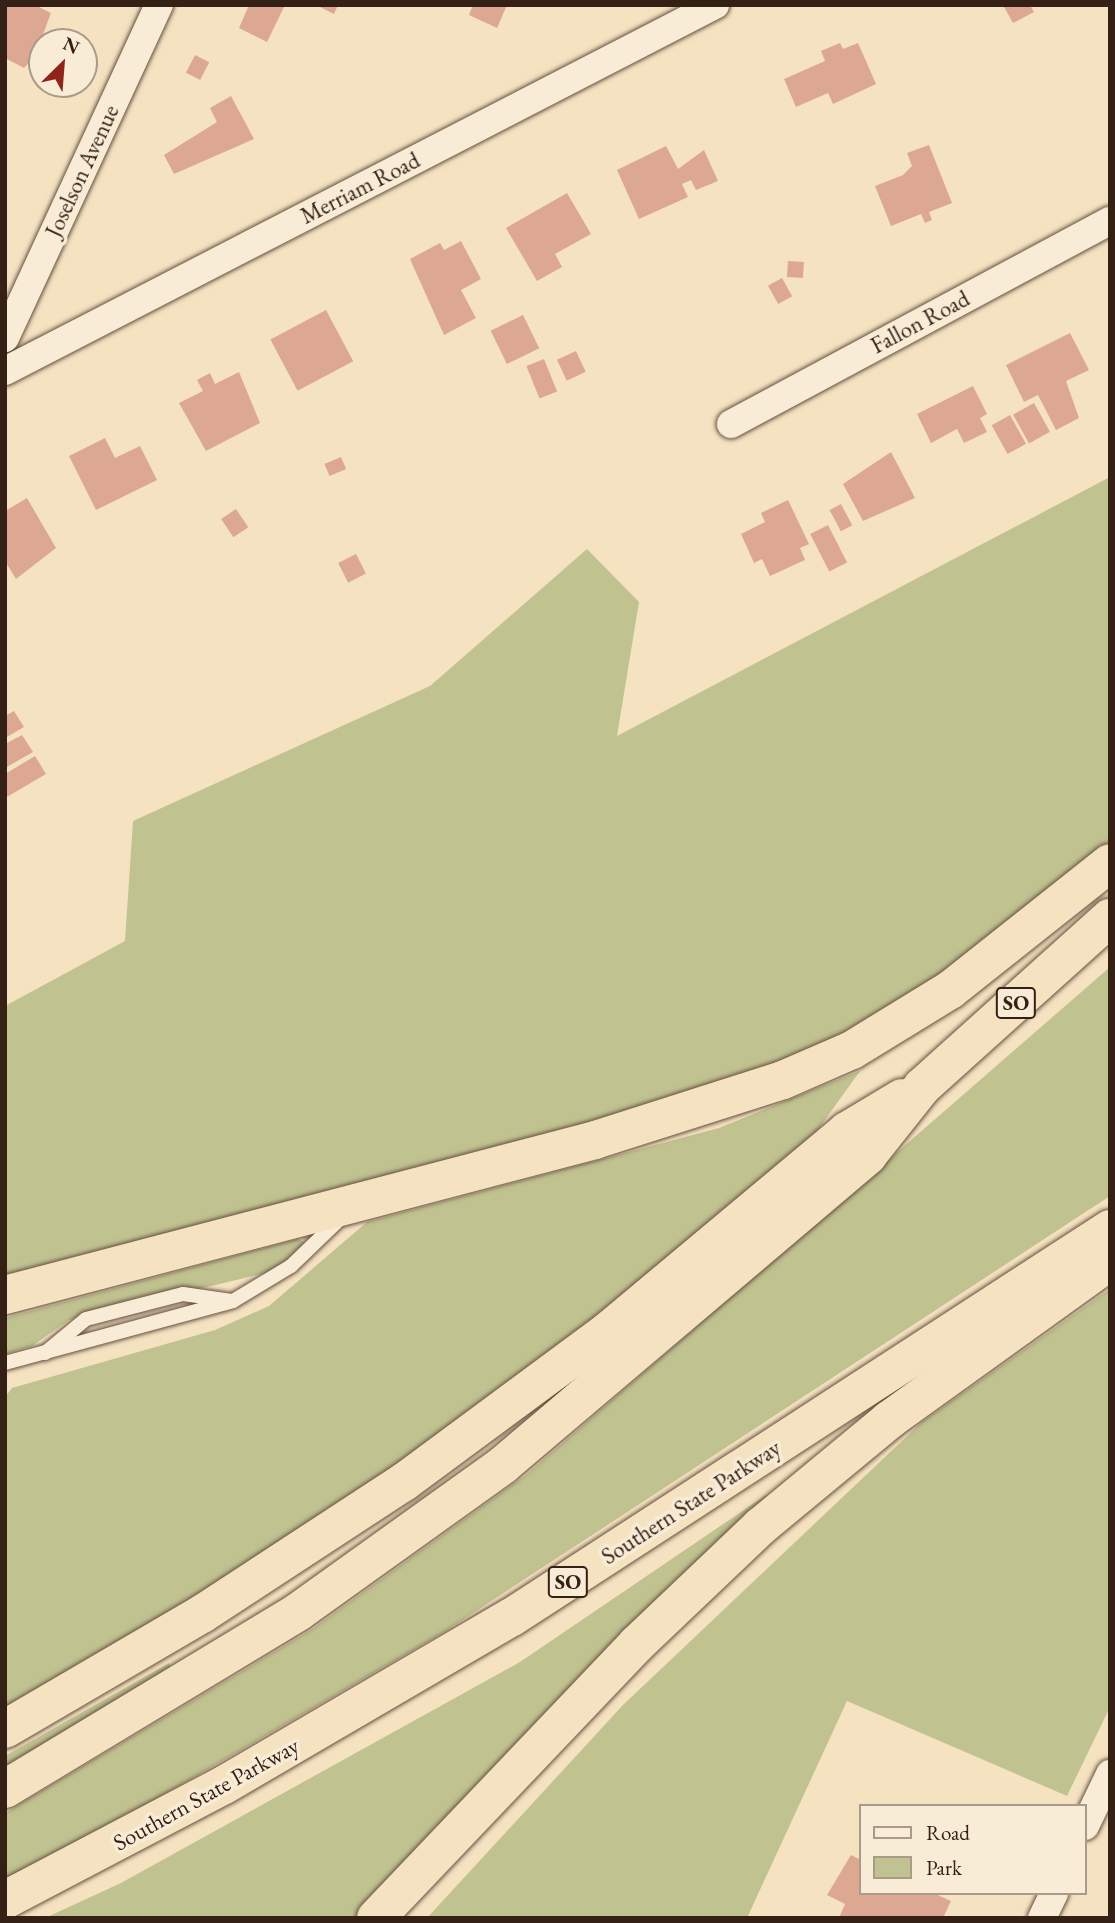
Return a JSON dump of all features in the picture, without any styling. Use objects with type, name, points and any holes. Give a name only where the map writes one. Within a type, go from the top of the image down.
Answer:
[{"type":"highway","points":[[5,1295],[680,1115],[819,1066],[950,990],[1110,863]]},
{"type":"highway","name":"SO","points":[[5,1789],[263,1634],[503,1465],[868,1155],[922,1087],[1110,918]]},
{"type":"highway","name":"SO","points":[[5,1729],[202,1614],[404,1482],[608,1331],[847,1130],[922,1087]]},
{"type":"highway","name":"Southern State Parkway","points":[[5,1900],[224,1785],[488,1632],[1110,1229]]},
{"type":"highway","points":[[376,1918],[637,1644],[761,1526],[889,1420],[1110,1261]]},
{"type":"highway","points":[[383,1918],[409,1884]]},
{"type":"street","name":"Joselson Avenue","points":[[5,338],[159,5]]},
{"type":"street","name":"Merriam Road","points":[[5,371],[715,5]]},
{"type":"street","name":"Fallon Road","points":[[731,424],[1110,221]]},
{"type":"street","points":[[1087,1822],[1110,1774]]},
{"type":"street","points":[[1042,1918],[1053,1895]]},
{"type":"lane","points":[[5,1376],[11,1364],[233,1301],[291,1266],[358,1202]]},
{"type":"lane","points":[[40,1357],[86,1319],[183,1294],[233,1301]]},
{"type":"green space","points":[[1110,477],[1110,849],[995,948],[806,1055],[483,1155],[5,1275],[5,1006],[125,941],[133,821],[430,686],[587,549],[639,602],[617,736]]},
{"type":"green space","points":[[1110,967],[1110,1196],[444,1632],[84,1841],[5,1879],[5,1813],[311,1630],[526,1475]]},
{"type":"green space","points":[[860,1071],[817,1131],[670,1261],[445,1434],[214,1587],[5,1709],[5,1397],[12,1388],[215,1330],[269,1306],[367,1222],[719,1128]]},
{"type":"green space","points":[[298,1239],[306,1243],[302,1250],[270,1272],[69,1320],[32,1346],[5,1354],[5,1318]]},
{"type":"green space","points":[[1110,1289],[1110,1707],[1067,1796],[847,1701],[747,1918],[427,1918],[623,1705],[922,1422]]},
{"type":"green space","points":[[766,1495],[770,1501],[362,1918],[45,1918],[121,1883],[520,1662]]},
{"type":"green space","points":[[169,1663],[173,1675],[5,1774],[5,1756]]},
{"type":"building","points":[[5,5],[35,5],[51,13],[45,28],[28,28],[28,64],[24,68],[5,58]]},
{"type":"building","points":[[249,5],[285,5],[267,42],[239,28]]},
{"type":"building","points":[[316,5],[338,5],[334,14]]},
{"type":"building","points":[[473,5],[507,5],[497,28],[469,15]]},
{"type":"building","points":[[1003,5],[1030,5],[1034,12],[1013,23]]},
{"type":"building","points":[[840,43],[843,49],[858,43],[876,84],[833,104],[828,93],[796,107],[784,79],[825,61],[821,51]]},
{"type":"building","points":[[195,55],[209,62],[200,80],[186,73]]},
{"type":"building","points":[[231,96],[254,139],[174,174],[164,155],[217,122],[210,108]]},
{"type":"building","points":[[929,145],[952,203],[929,212],[932,220],[925,223],[921,214],[891,226],[875,186],[903,175],[912,166],[907,153]]},
{"type":"building","points":[[666,146],[678,169],[704,150],[718,181],[696,190],[691,180],[682,184],[688,197],[639,219],[617,170]]},
{"type":"building","points":[[567,193],[591,234],[555,254],[562,267],[537,281],[506,228]]},
{"type":"building","points":[[461,241],[481,279],[461,290],[476,318],[444,335],[410,259],[440,243],[444,250]]},
{"type":"building","points":[[788,261],[804,262],[803,278],[787,277]]},
{"type":"building","points":[[782,278],[792,296],[778,304],[768,286]]},
{"type":"building","points":[[326,310],[353,361],[298,391],[270,340]]},
{"type":"building","points":[[523,315],[539,348],[507,364],[491,331]]},
{"type":"building","points":[[1070,333],[1089,370],[1066,381],[1079,418],[1056,430],[1038,395],[1024,402],[1006,365]]},
{"type":"building","points":[[576,351],[586,372],[567,381],[557,360]]},
{"type":"building","points":[[544,359],[557,391],[539,399],[526,366]]},
{"type":"building","points":[[239,372],[260,423],[206,451],[179,403],[203,391],[197,380],[210,373],[215,384]]},
{"type":"building","points":[[973,386],[987,414],[980,418],[987,432],[964,443],[957,429],[931,443],[917,414]]},
{"type":"building","points":[[1034,403],[1050,432],[1029,443],[1013,415]]},
{"type":"building","points":[[1010,415],[1026,444],[1008,454],[992,425]]},
{"type":"building","points":[[105,438],[115,458],[140,446],[157,480],[96,510],[69,456]]},
{"type":"building","points":[[891,452],[915,498],[863,521],[843,484]]},
{"type":"building","points":[[341,457],[346,469],[330,476],[324,464]]},
{"type":"building","points":[[27,498],[56,548],[16,579],[5,561],[5,511]]},
{"type":"building","points":[[788,500],[809,544],[800,548],[805,560],[770,576],[762,559],[754,563],[741,534],[765,522],[761,513]]},
{"type":"building","points":[[841,504],[852,525],[841,531],[830,510]]},
{"type":"building","points":[[236,509],[248,527],[233,537],[221,519]]},
{"type":"building","points":[[828,525],[847,562],[829,572],[810,534]]},
{"type":"building","points":[[356,554],[366,574],[348,583],[338,563]]},
{"type":"building","points":[[14,711],[24,727],[5,738],[5,716]]},
{"type":"building","points":[[22,735],[33,752],[5,768],[5,744]]},
{"type":"building","points":[[35,756],[46,774],[5,798],[5,774]]},
{"type":"building","points":[[851,1855],[860,1860],[860,1895],[938,1895],[951,1901],[943,1918],[839,1918],[845,1904],[827,1895]]}]
